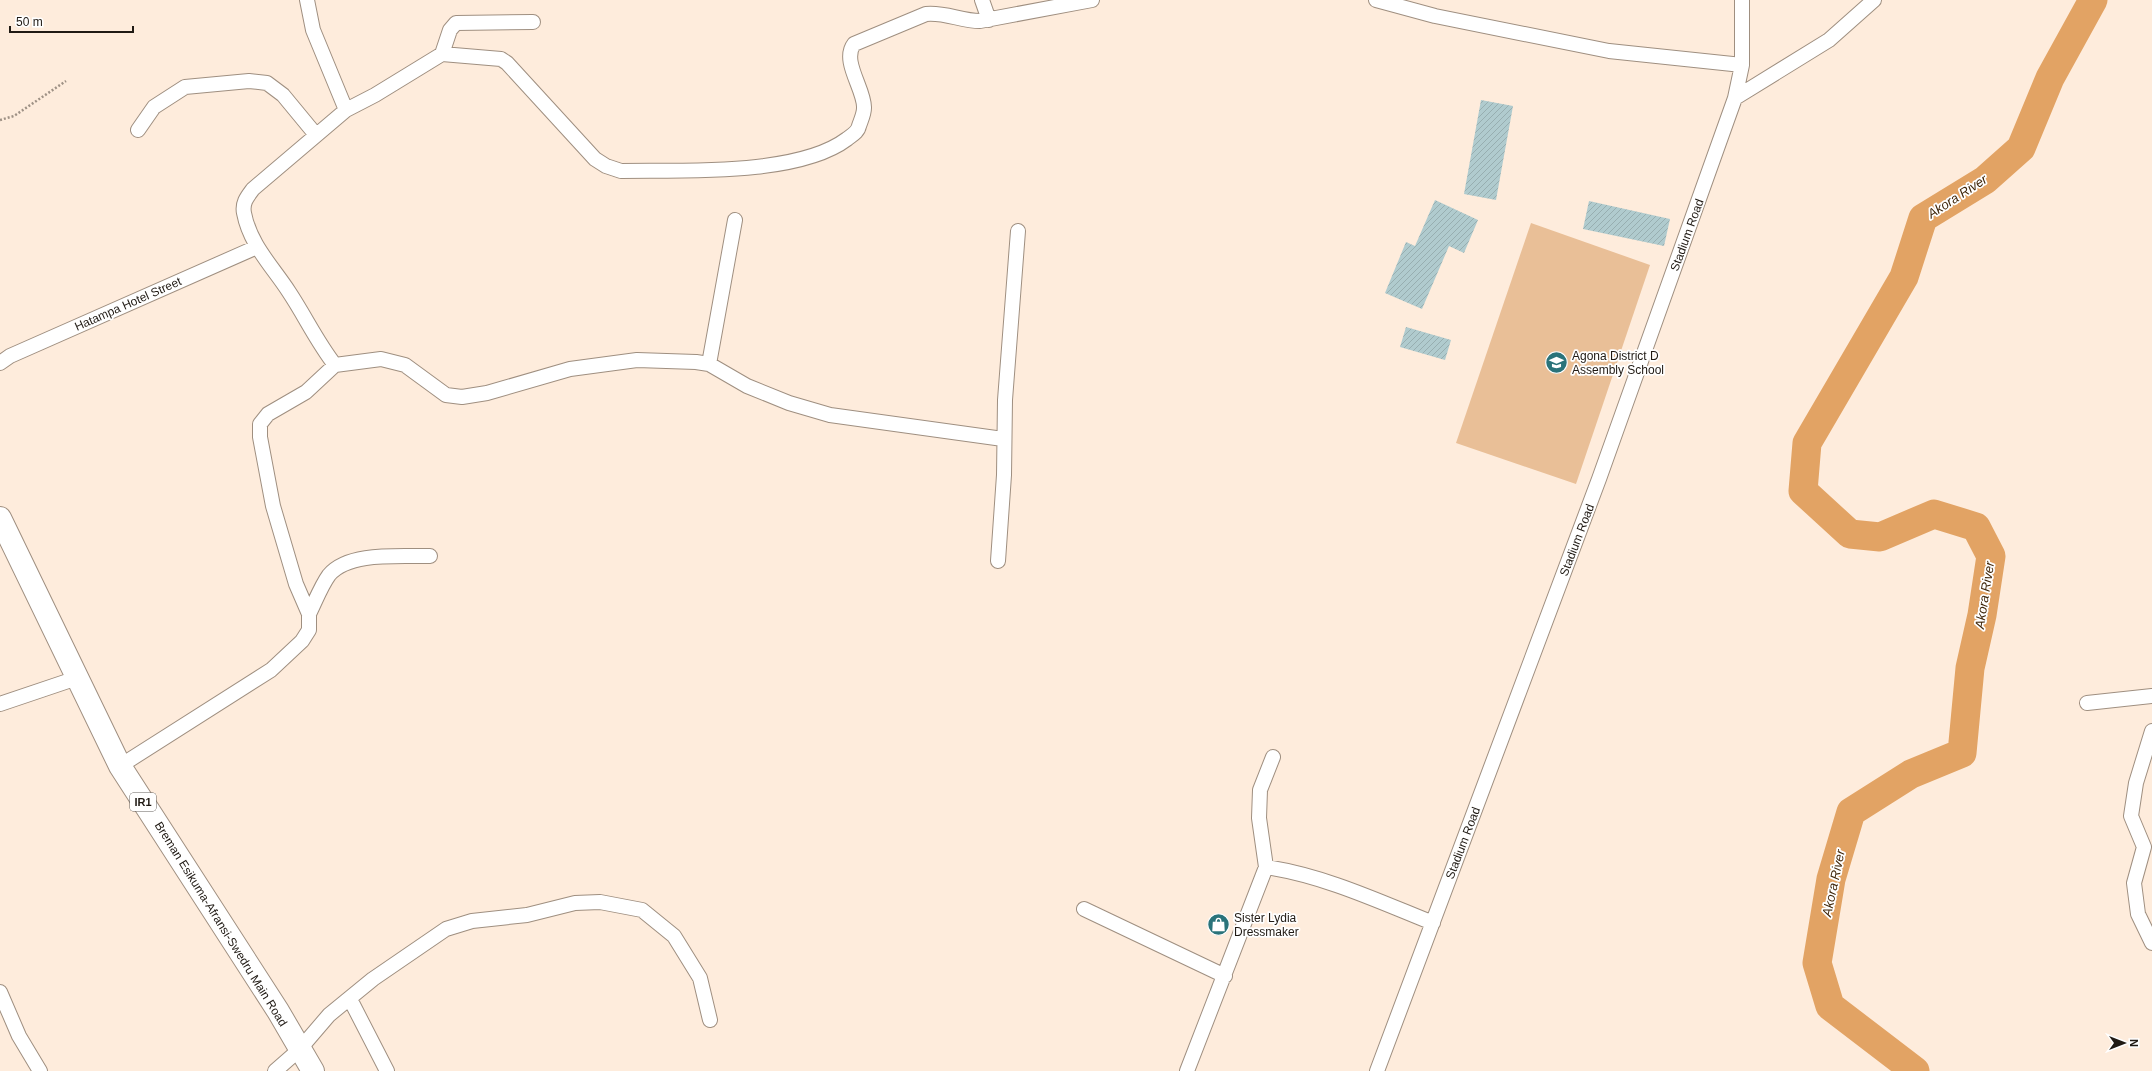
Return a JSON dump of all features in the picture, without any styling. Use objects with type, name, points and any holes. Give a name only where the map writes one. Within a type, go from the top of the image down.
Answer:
[{"type":"main road","name":"Breman Esikuma-Afransi-Swedru Main Road","points":[[0,518],[120,766],[274,1005],[299,1050],[313,1071]]},
{"type":"street","points":[[307,0],[313,30],[346,110]]},
{"type":"street","points":[[982,0],[989,20]]},
{"type":"street","points":[[335,364],[324,351],[289,292],[257,247],[244,213],[244,200],[253,189],[346,110],[375,96],[442,54],[501,59],[507,63],[595,159],[606,166],[621,171],[738,169],[789,162],[834,148],[858,130],[864,107],[850,59],[850,48],[854,44],[926,14],[939,13],[971,21],[989,20],[1092,0]]},
{"type":"street","points":[[1376,0],[1435,16],[1609,51],[1742,65]]},
{"type":"street","points":[[1735,98],[1829,40],[1874,0]]},
{"type":"street","name":"Stadium Road","points":[[1376,1071],[1599,479],[1735,98],[1742,65],[1745,3]]},
{"type":"street","points":[[442,54],[450,30],[456,23],[533,22]]},
{"type":"street","points":[[138,130],[154,107],[185,87],[249,81],[266,83],[282,95],[316,135]]},
{"type":"street","points":[[710,364],[735,220]]},
{"type":"street","points":[[998,561],[1004,475],[1003,439],[1018,231]]},
{"type":"street","name":"Hatampa Hotel Street","points":[[0,363],[10,356],[257,247]]},
{"type":"street","points":[[120,766],[271,670],[302,641],[309,630],[309,614],[296,584],[273,506],[260,437],[260,424],[268,414],[306,392],[335,364],[381,359],[405,364],[446,395],[462,397],[487,393],[577,368],[636,360],[710,364],[747,386],[789,403],[830,415],[1003,439]]},
{"type":"street","points":[[309,614],[329,575],[340,565],[355,559],[430,556]]},
{"type":"street","points":[[0,704],[77,678]]},
{"type":"street","points":[[2087,703],[2152,696]]},
{"type":"street","points":[[2152,731],[2136,783],[2131,816],[2144,847],[2134,883],[2138,914],[2152,943]]},
{"type":"street","points":[[1187,1071],[1266,867],[1259,818],[1260,790],[1273,757]]},
{"type":"street","points":[[1266,867],[1294,871],[1339,885],[1433,923]]},
{"type":"street","points":[[276,1071],[299,1050],[329,1016],[385,970],[446,929],[472,921],[527,915],[575,904],[600,902],[642,910],[674,936],[700,978],[710,1020]]},
{"type":"street","points":[[1084,909],[1225,976]]},
{"type":"street","points":[[0,992],[19,1036],[40,1071]]},
{"type":"street","points":[[350,999],[387,1071]]},
{"type":"path","points":[[0,120],[14,116],[66,80]]},
{"type":"shaded area","points":[[1531,223],[1650,265],[1576,484],[1456,443]]},
{"type":"building","points":[[1481,100],[1513,106],[1496,200],[1464,194]]},
{"type":"building","points":[[1435,200],[1478,220],[1464,253],[1449,246],[1422,309],[1385,293],[1406,242],[1415,246]]},
{"type":"building","points":[[1589,201],[1670,219],[1664,246],[1583,229]]},
{"type":"building","points":[[1406,327],[1451,340],[1445,360],[1400,347]]},
{"type":"waterway","name":"Akora River","points":[[1915,1071],[1830,1006],[1817,963],[1831,879],[1851,812],[1911,774],[1962,753],[1970,668],[1982,615],[1991,556],[1976,527],[1934,514],[1880,537],[1850,534],[1803,491],[1807,443],[1904,277],[1923,218],[1985,180],[2021,148],[2050,78],[2093,0]]},
{"type":"place","name":"Agona District D Assembly School","points":[[1557,363]]},
{"type":"place","name":"Sister Lydia Dressmaker","points":[[1219,925]]}]
